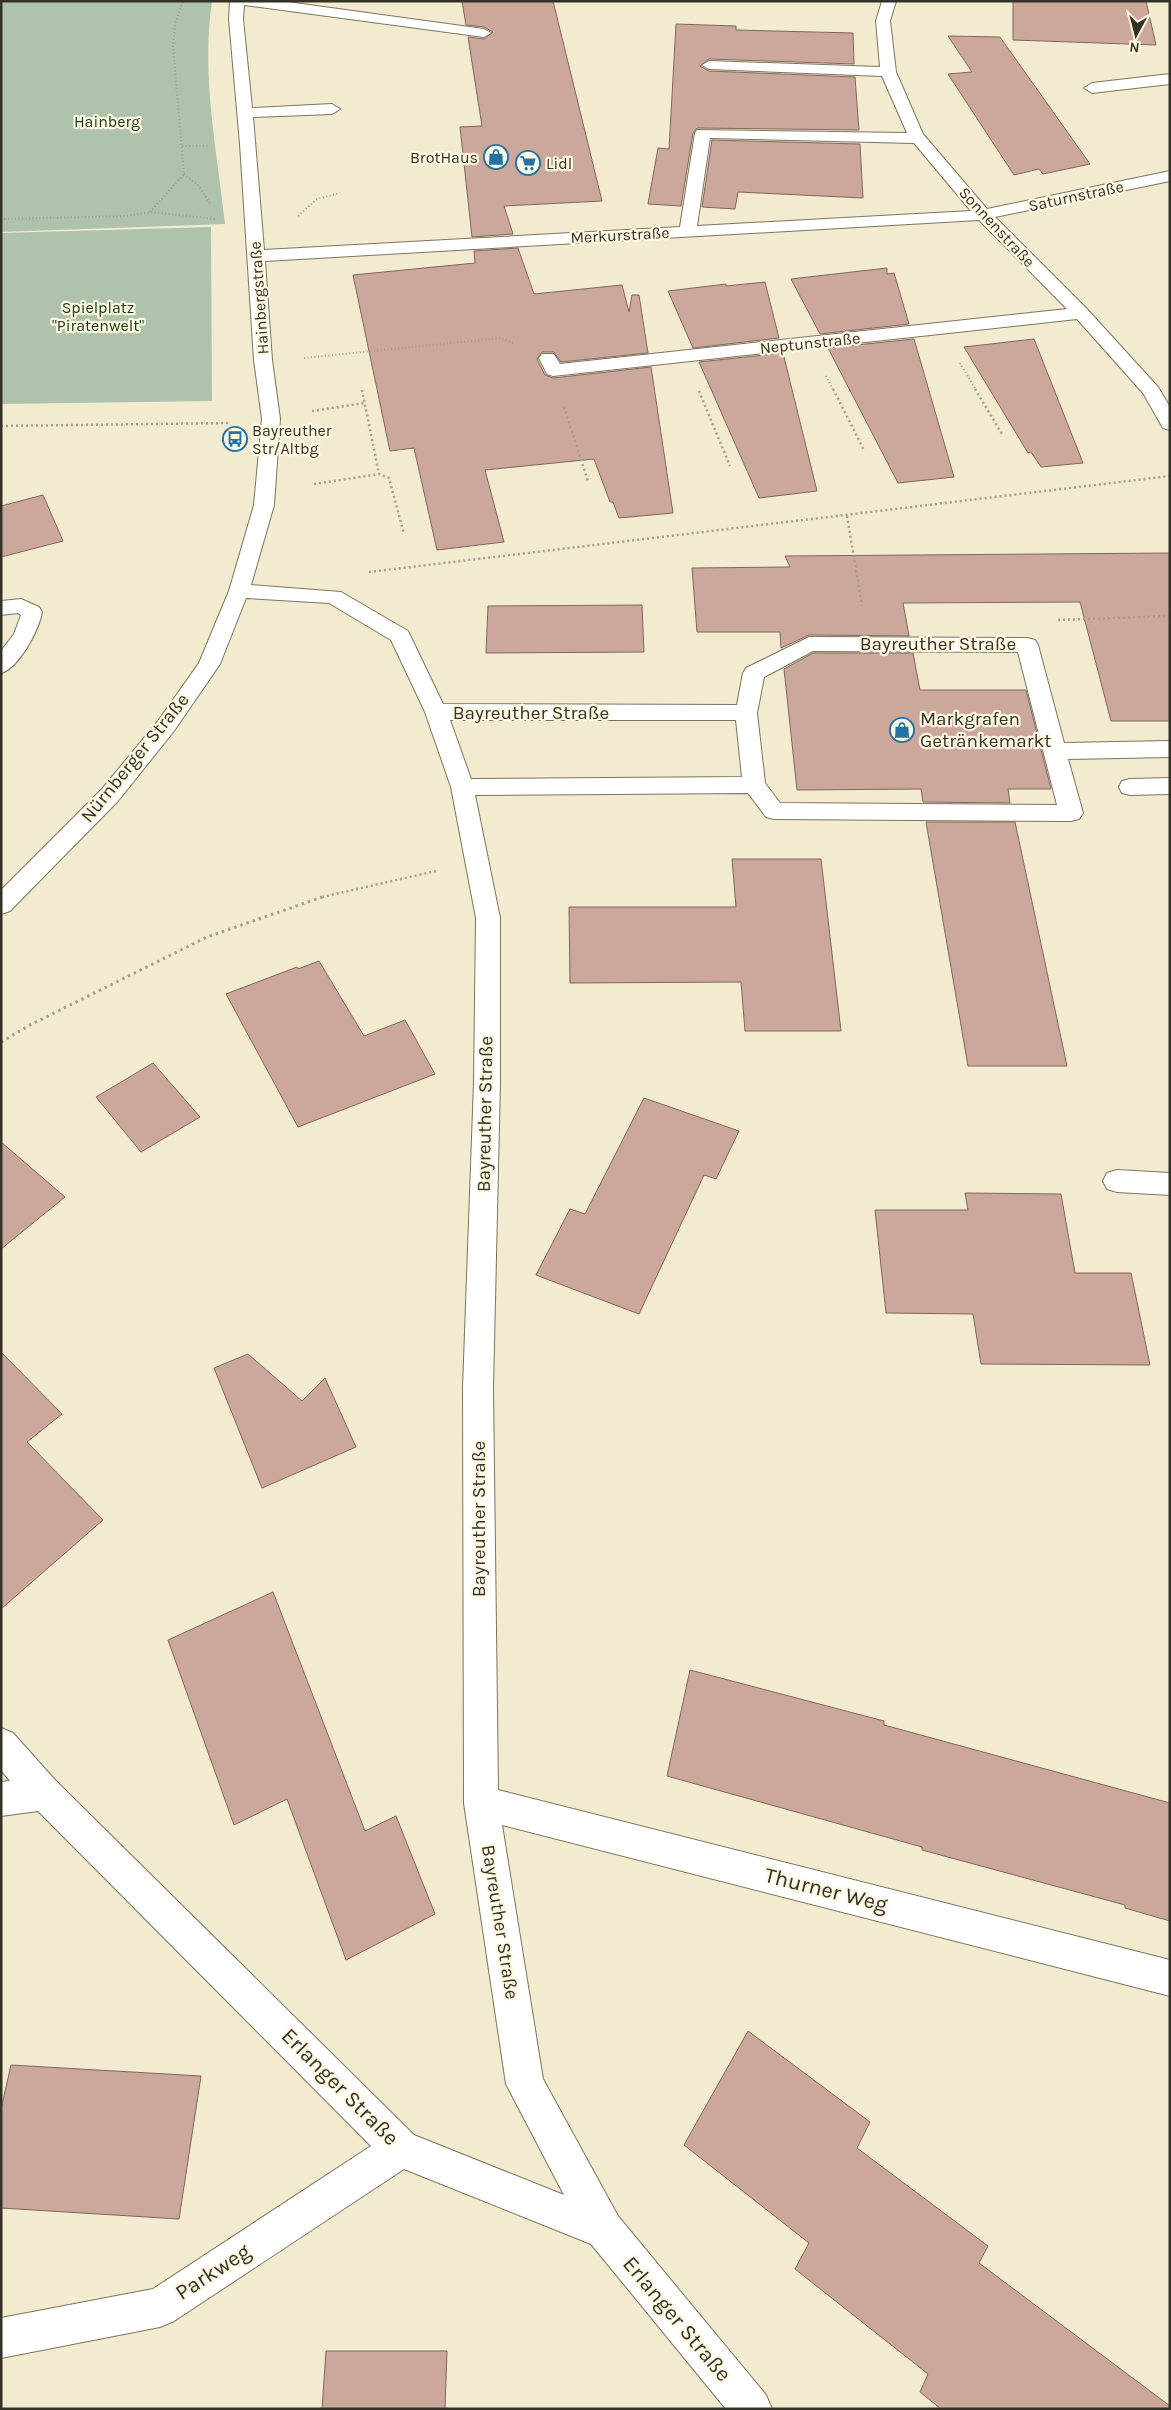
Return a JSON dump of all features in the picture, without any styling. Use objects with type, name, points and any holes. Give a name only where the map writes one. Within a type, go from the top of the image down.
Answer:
[{"type":"street","name":"Hainbergstraße","points":[[237,1],[236,18],[263,360],[271,419],[264,505],[239,590]]},
{"type":"street","points":[[246,1],[484,33]]},
{"type":"street","name":"Sonnenstraße","points":[[889,1],[883,21],[888,72],[918,138],[983,215],[1081,313],[1151,391],[1170,424]]},
{"type":"street","points":[[709,65],[888,72]]},
{"type":"street","points":[[1092,88],[1170,79]]},
{"type":"street","points":[[244,113],[332,108]]},
{"type":"street","points":[[688,232],[703,132],[918,138]]},
{"type":"street","name":"Saturnstraße","points":[[983,215],[1170,176]]},
{"type":"street","name":"Merkurstraße","points":[[256,256],[983,215]]},
{"type":"street","name":"Neptunstraße","points":[[550,364],[685,356],[1081,313]]},
{"type":"street","points":[[1151,391],[1170,390]]},
{"type":"street","name":"Bayreuther Straße","points":[[239,590],[334,597],[400,636],[436,712],[462,787],[488,918],[487,1082],[478,1388],[482,1803],[525,2084],[604,2230]]},
{"type":"street","name":"Nürnberger Straße","points":[[1,905],[110,795],[166,726],[209,664],[239,590]]},
{"type":"street","points":[[1,608],[21,606],[32,612],[30,624],[17,646],[1,666]]},
{"type":"street","name":"Bayreuther Straße","points":[[809,644],[1027,645],[1054,751],[1071,813],[774,811],[754,785],[746,713],[754,673],[809,644]]},
{"type":"street","name":"Bayreuther Straße","points":[[436,712],[746,713]]},
{"type":"street","points":[[1054,751],[1170,749]]},
{"type":"street","points":[[462,787],[754,785]]},
{"type":"street","points":[[1130,787],[1170,786]]},
{"type":"street","points":[[1117,1181],[1170,1184]]},
{"type":"street","name":"Erlanger Straße","points":[[1,1745],[44,1793],[401,2149],[604,2230],[752,2409]]},
{"type":"street","points":[[1,1799],[44,1793]]},
{"type":"street","name":"Thurner Weg","points":[[482,1803],[1170,1978]]},
{"type":"street","name":"Parkweg","points":[[1,2338],[160,2307],[401,2149]]},
{"type":"path","points":[[150,212],[184,174],[173,46],[175,25],[183,1]]},
{"type":"path","points":[[182,146],[212,146]]},
{"type":"path","points":[[184,174],[199,186],[211,202],[217,225]]},
{"type":"path","points":[[296,218],[317,199],[340,193]]},
{"type":"path","points":[[1,219],[126,216],[150,212],[215,219]]},
{"type":"path","points":[[940,328],[1002,434]]},
{"type":"path","points":[[304,358],[500,338],[550,364],[588,481]]},
{"type":"path","points":[[808,343],[864,450]]},
{"type":"path","points":[[685,356],[730,466]]},
{"type":"path","points":[[362,390],[379,474]]},
{"type":"path","points":[[312,412],[365,403]]},
{"type":"path","points":[[1,426],[228,424]]},
{"type":"path","points":[[314,484],[379,474],[389,478],[404,534]]},
{"type":"path","points":[[369,572],[1170,476]]},
{"type":"path","points":[[847,516],[863,612]]},
{"type":"path","points":[[1049,620],[1170,616]]},
{"type":"path","points":[[1,1042],[30,1025],[207,937],[333,893],[443,869]]},
{"type":"green space","name":"Hainberg","points":[[1,1],[212,1],[208,57],[209,85],[225,224],[1,232]]},
{"type":"green space","name":"Spielplatz \"Piratenwelt\"","points":[[211,227],[212,401],[1,404],[1,233]]},
{"type":"building","name":"Lidl","points":[[462,1],[553,1],[602,201],[504,206],[513,234],[472,237],[460,127],[482,126],[468,37],[484,39],[493,32],[484,27],[466,25]]},
{"type":"building","points":[[1013,1],[1146,1],[1156,45],[1013,40]]},
{"type":"building","points":[[676,24],[736,26],[736,30],[853,33],[854,64],[709,59],[700,66],[709,71],[855,77],[859,130],[697,128],[693,133],[681,206],[648,204],[658,148],[669,149]]},
{"type":"building","points":[[948,36],[1000,37],[1090,164],[1043,174],[1039,169],[1014,175],[948,74],[972,72]]},
{"type":"building","points":[[712,140],[860,144],[863,198],[738,192],[735,209],[702,207]]},
{"type":"building","points":[[518,248],[534,294],[622,285],[629,312],[632,295],[639,295],[648,353],[561,362],[554,352],[542,352],[537,359],[545,375],[553,378],[651,367],[673,513],[619,518],[613,502],[610,502],[594,459],[485,470],[504,542],[437,550],[414,448],[390,451],[353,275],[475,263],[474,251]]},
{"type":"building","points":[[887,268],[887,274],[894,273],[909,324],[820,334],[791,279]]},
{"type":"building","points":[[765,282],[779,338],[693,348],[668,291],[726,284],[726,286]]},
{"type":"building","points":[[914,339],[954,477],[898,483],[828,348]]},
{"type":"building","points":[[1034,339],[1083,463],[1041,467],[1031,452],[1028,453],[964,347]]},
{"type":"building","points":[[783,353],[817,491],[759,498],[699,362]]},
{"type":"building","points":[[43,495],[63,541],[1,557],[1,506]]},
{"type":"building","points":[[1170,553],[1170,721],[1111,721],[1080,602],[903,603],[909,636],[809,635],[781,648],[780,632],[697,632],[692,568],[790,567],[785,556]]},
{"type":"building","points":[[642,605],[644,652],[486,653],[488,606]]},
{"type":"building","points":[[813,653],[913,653],[920,690],[1026,690],[1051,789],[1008,789],[1010,803],[923,802],[921,789],[797,790],[784,669]]},
{"type":"building","points":[[926,822],[1015,822],[1067,1066],[968,1066]]},
{"type":"building","points":[[732,859],[821,859],[841,1031],[745,1031],[741,982],[570,983],[569,907],[736,907]]},
{"type":"building","points":[[319,961],[364,1036],[405,1020],[435,1074],[298,1127],[226,994],[297,967],[298,969]]},
{"type":"building","points":[[153,1063],[200,1117],[141,1152],[96,1097]]},
{"type":"building","points":[[644,1098],[739,1131],[716,1179],[704,1175],[639,1314],[536,1275],[570,1209],[585,1214]]},
{"type":"building","points":[[1,1142],[65,1197],[1,1249]]},
{"type":"building","points":[[965,1193],[1061,1194],[1075,1273],[1131,1273],[1150,1365],[981,1364],[973,1314],[886,1313],[875,1210],[968,1210]]},
{"type":"building","points":[[1,1352],[62,1414],[27,1442],[103,1520],[1,1609]]},
{"type":"building","points":[[248,1354],[302,1401],[325,1378],[356,1447],[262,1488],[214,1368]]},
{"type":"building","points":[[273,1592],[365,1831],[396,1816],[435,1914],[346,1960],[287,1799],[234,1825],[168,1640]]},
{"type":"building","points":[[690,1670],[884,1721],[884,1725],[1170,1803],[1170,1921],[1125,1908],[1125,1905],[922,1850],[922,1847],[667,1776]]},
{"type":"building","points":[[748,2031],[870,2122],[857,2148],[988,2246],[979,2263],[1170,2406],[1170,2409],[941,2409],[920,2392],[928,2374],[795,2269],[809,2243],[684,2145]]},
{"type":"building","points":[[11,2065],[201,2076],[179,2219],[1,2208],[1,2109]]},
{"type":"building","points":[[326,2351],[447,2351],[445,2409],[322,2409]]},
{"type":"place","name":"BrotHaus","points":[[496,157]]},
{"type":"place","name":"Lidl","points":[[528,163]]},
{"type":"place","name":"Bayreuther Str/Altbg","points":[[235,439]]},
{"type":"place","name":"Markgrafen Getränkemarkt","points":[[902,730]]}]
